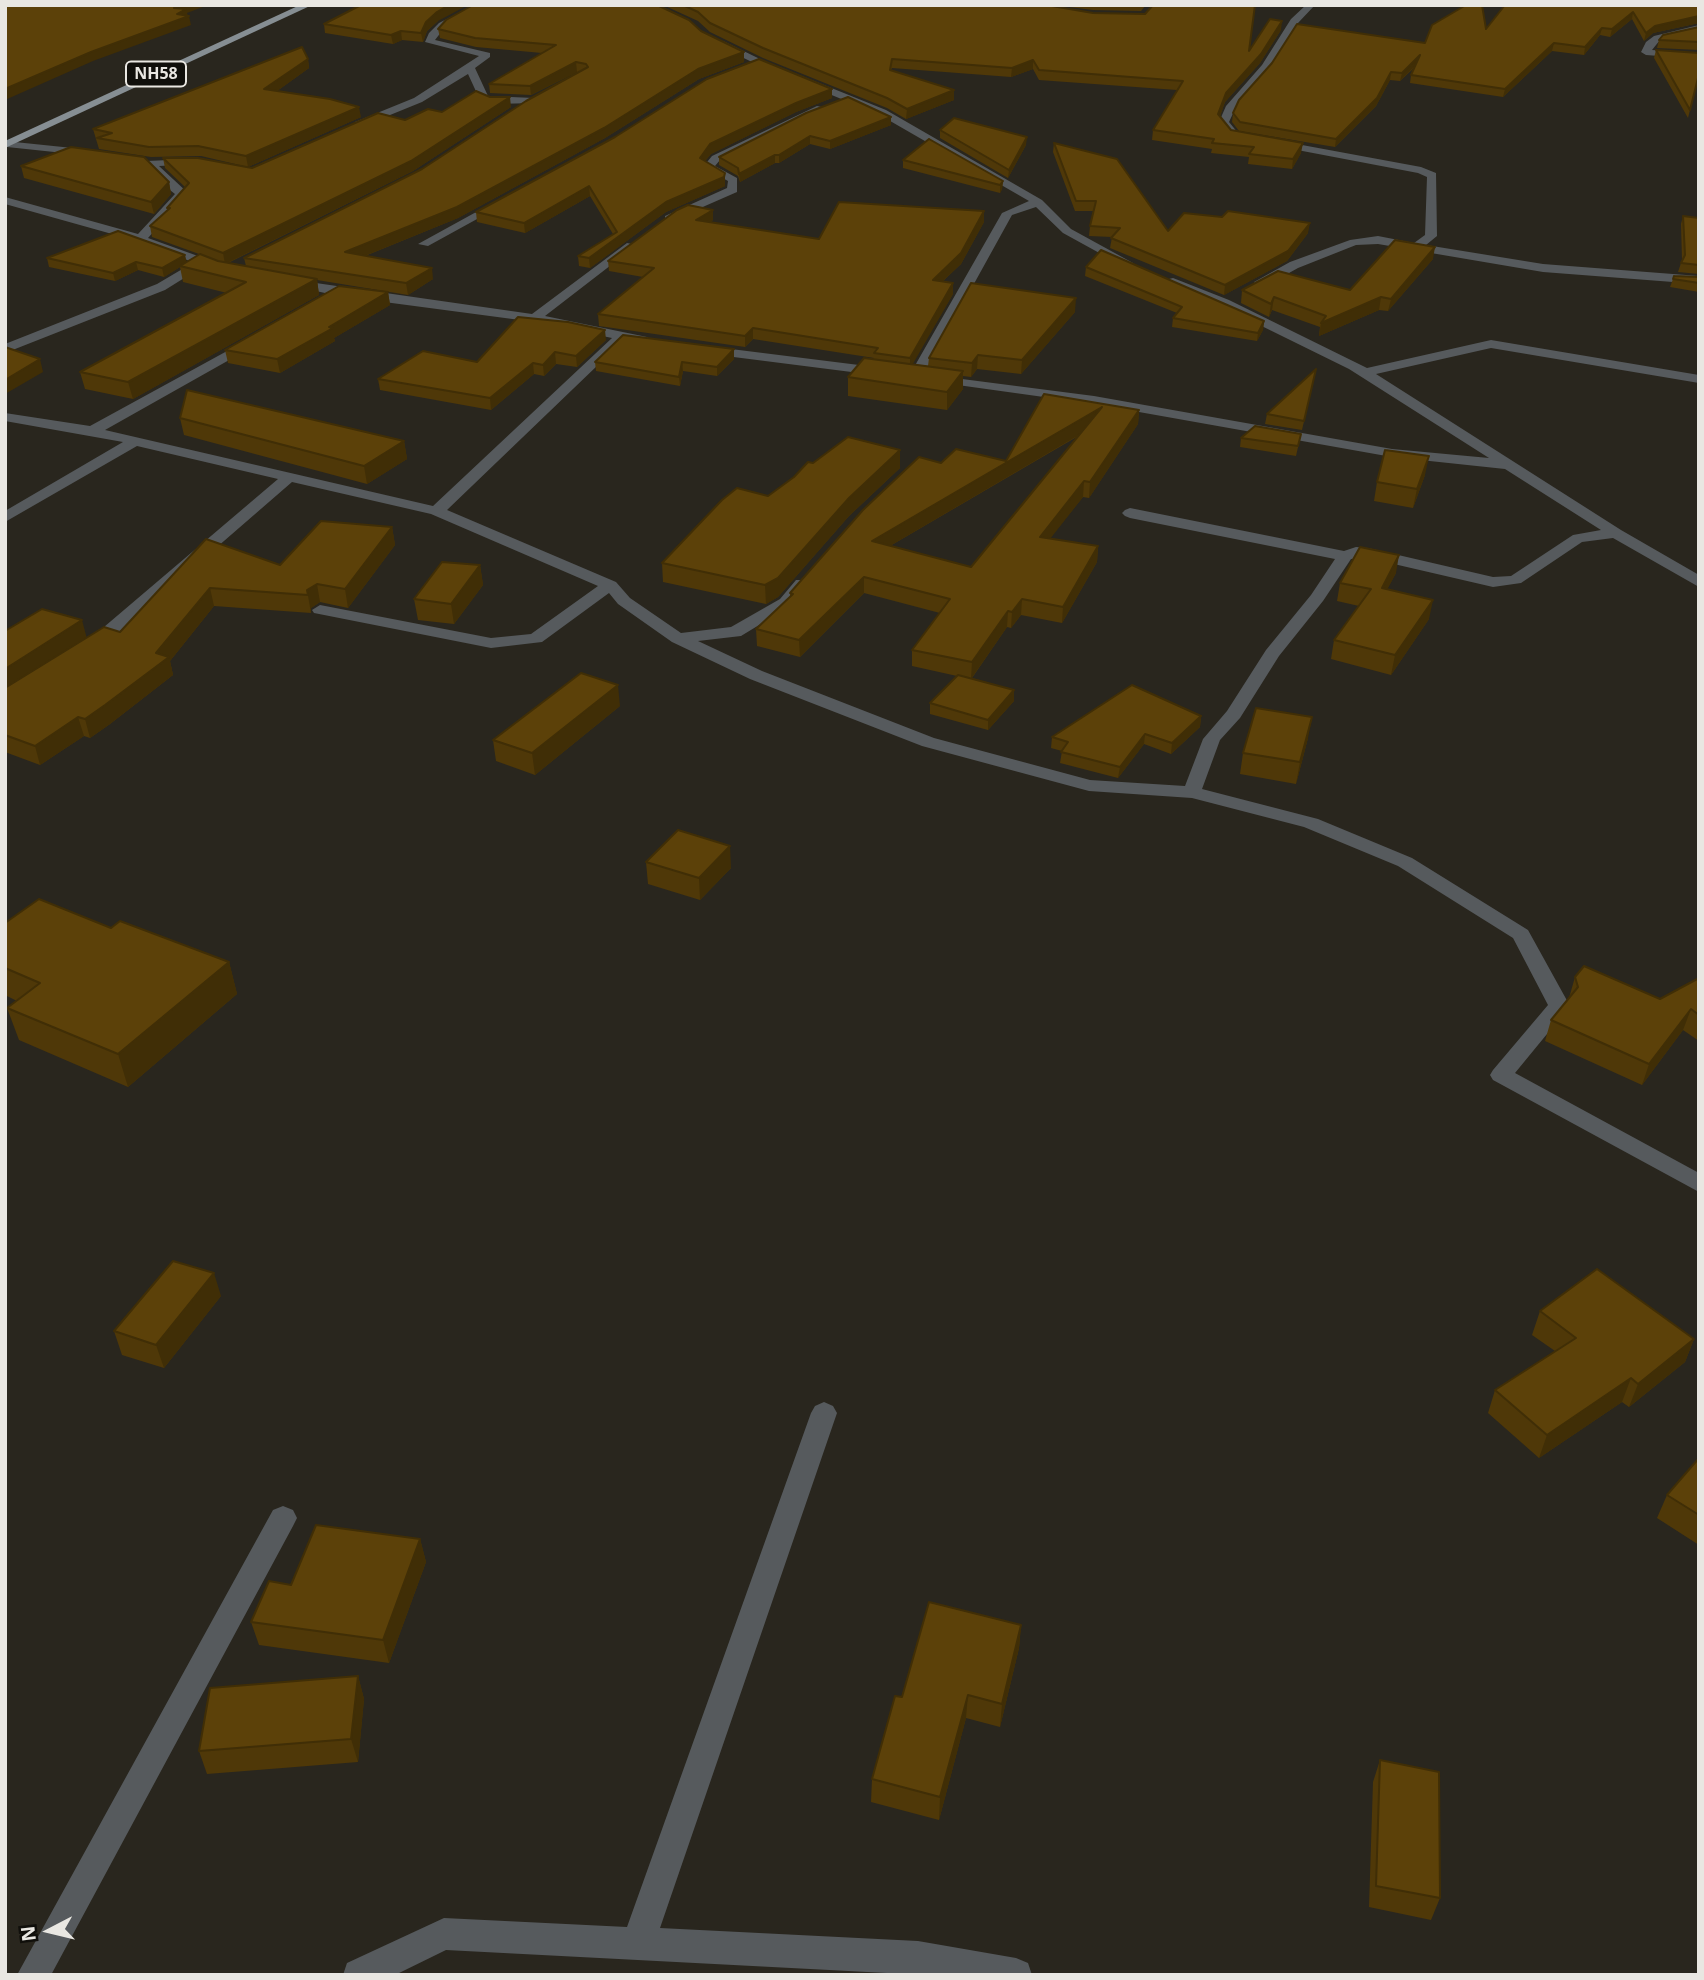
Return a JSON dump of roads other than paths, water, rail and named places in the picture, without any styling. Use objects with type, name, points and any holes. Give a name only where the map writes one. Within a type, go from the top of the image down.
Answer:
[{"type":"main road","name":"NH58","points":[[6,144],[308,5]]},
{"type":"street","points":[[345,130],[418,100],[487,55],[430,42],[432,35],[442,25],[481,5]]},
{"type":"street","points":[[1311,5],[1287,31],[1266,67],[1231,106],[1224,122],[1234,135],[1421,170],[1432,175],[1432,236],[1415,247]]},
{"type":"street","points":[[1699,28],[1657,38],[1648,44],[1646,52],[1699,56]]},
{"type":"street","points":[[706,36],[754,64],[882,112],[1038,202],[1067,232],[1140,268]]},
{"type":"street","points":[[470,68],[484,98],[492,102],[538,98],[512,114]]},
{"type":"street","points":[[657,227],[672,216],[733,190],[733,180],[708,167],[716,158],[801,116],[849,98]]},
{"type":"street","points":[[492,102],[492,115]]},
{"type":"street","points":[[6,144],[111,156]]},
{"type":"street","points":[[138,161],[200,162]]},
{"type":"street","points":[[141,239],[182,193],[170,185],[151,163]]},
{"type":"street","points":[[424,244],[514,195]]},
{"type":"street","points":[[5,200],[141,239],[226,271]]},
{"type":"street","points":[[916,376],[960,293],[1008,213],[1038,202]]},
{"type":"street","points":[[1237,297],[1294,265],[1354,242],[1378,240],[1542,268],[1699,280]]},
{"type":"street","points":[[535,318],[637,241]]},
{"type":"street","points":[[5,349],[161,287],[201,262]]},
{"type":"street","points":[[1165,278],[1237,297],[1699,582]]},
{"type":"street","points":[[283,280],[339,292],[535,318],[620,337],[658,342]]},
{"type":"street","points":[[315,305],[339,292]]},
{"type":"street","points":[[436,511],[456,495],[620,337]]},
{"type":"street","points":[[92,431],[256,338]]},
{"type":"street","points":[[1364,373],[1491,344],[1699,379]]},
{"type":"street","points":[[696,348],[1094,400],[1392,453],[1513,466]]},
{"type":"street","points":[[5,417],[92,431],[436,511],[610,585],[624,601],[678,638],[756,675],[929,742],[1089,785],[1192,792],[1311,823],[1405,862],[1521,934],[1559,1006],[1501,1075],[1699,1184]]},
{"type":"street","points":[[5,518],[135,441]]},
{"type":"street","points":[[81,654],[175,578],[290,476]]},
{"type":"street","points":[[1130,513],[1345,556],[1356,552],[1368,553],[1493,582],[1515,580],[1578,538],[1616,533]]},
{"type":"street","points":[[1192,792],[1212,738],[1234,714],[1272,654],[1317,598],[1345,556]]},
{"type":"street","points":[[678,638],[736,632],[786,602],[812,572]]},
{"type":"street","points":[[320,610],[491,643],[536,638],[610,585]]},
{"type":"street","points":[[638,1943],[824,1413]]},
{"type":"street","points":[[33,1975],[283,1518]]},
{"type":"street","points":[[359,1975],[444,1934],[918,1957],[1016,1975]]}]
